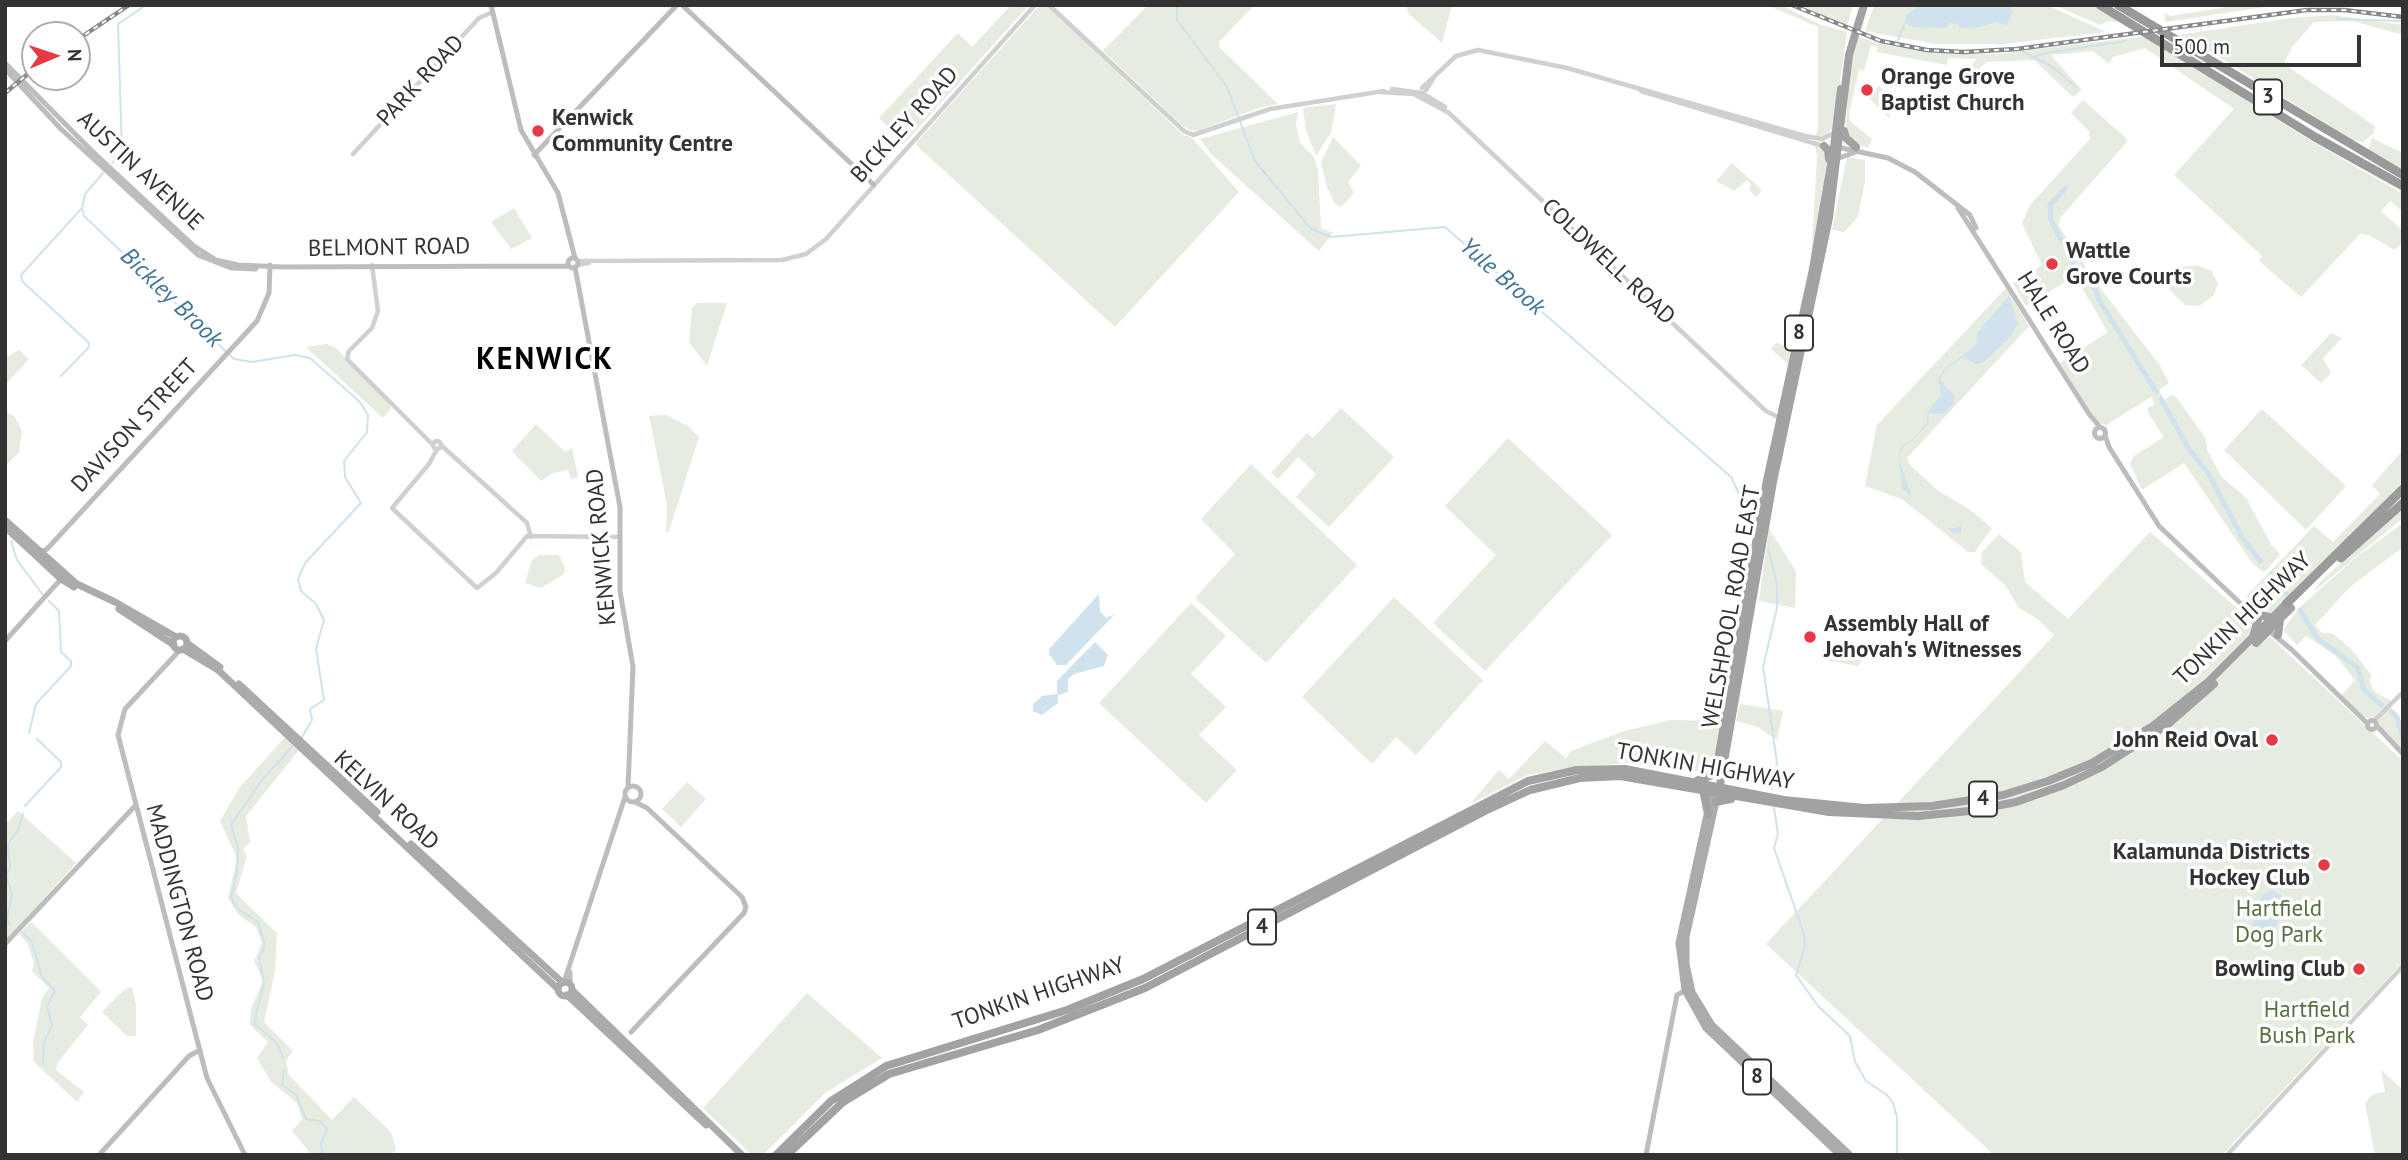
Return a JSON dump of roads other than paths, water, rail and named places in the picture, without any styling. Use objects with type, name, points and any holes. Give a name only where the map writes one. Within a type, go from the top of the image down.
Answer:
[{"type":"highway","name":"WELSHPOOL ROAD EAST","points":[[1784,418],[1837,145],[1850,40],[1858,5]]},
{"type":"highway","name":"WELSHPOOL ROAD EAST","points":[[1854,24],[1864,5]]},
{"type":"highway","name":"3","points":[[2100,5],[2403,187]]},
{"type":"highway","name":"3","points":[[2118,5],[2403,176]]},
{"type":"highway","points":[[1840,127],[1846,138],[1858,149]]},
{"type":"highway","name":"8","points":[[1819,143],[1828,150],[1830,164],[1825,200]]},
{"type":"highway","name":"WELSHPOOL ROAD EAST","points":[[1718,791],[1716,774],[1770,481],[1819,272],[1839,158],[1837,145]]},
{"type":"highway","name":"WELSHPOOL ROAD EAST","points":[[1718,791],[1770,481]]},
{"type":"highway","name":"TONKIN HIGHWAY","points":[[2289,606],[2403,489]]},
{"type":"highway","name":"TONKIN HIGHWAY","points":[[776,1155],[831,1101],[886,1066],[1035,1020],[1118,989],[1528,781],[1577,770],[1612,769],[1692,781],[1748,799],[1829,812],[1881,816],[1957,813],[2016,802],[2064,785],[2135,747],[2201,696],[2267,623],[2341,558],[2403,497]]},
{"type":"highway","points":[[2341,558],[2403,503]]},
{"type":"highway","points":[[2267,623],[2277,626],[2278,635]]},
{"type":"highway","name":"TONKIN HIGHWAY","points":[[787,1155],[843,1102],[890,1074],[1038,1030],[1145,988],[1510,798],[1559,782],[1601,776],[1638,777],[1703,790],[1864,808],[1932,806],[2003,795],[2069,773],[2132,740],[2207,683],[2267,623]]},
{"type":"highway","points":[[1692,781],[1712,778],[1716,774]]},
{"type":"highway","points":[[1703,790],[1708,814]]},
{"type":"main road","points":[[533,154],[676,6],[702,26],[873,186]]},
{"type":"main road","name":"KENWICK ROAD","points":[[491,9],[521,130],[559,202],[618,495],[620,591],[633,667],[630,774],[625,797]]},
{"type":"main road","name":"AUSTIN AVENUE","points":[[5,63],[59,120],[200,251],[226,263],[268,267]]},
{"type":"main road","name":"AUSTIN AVENUE","points":[[5,69],[61,129],[198,255],[231,268],[268,267]]},
{"type":"main road","name":"HALE ROAD","points":[[1837,145],[1888,158],[1915,172],[1958,208],[2098,428]]},
{"type":"main road","points":[[1839,158],[1858,149]]},
{"type":"main road","name":"BELMONT ROAD","points":[[268,267],[573,263]]},
{"type":"main road","name":"DAVISON STREET","points":[[38,556],[257,321],[267,300],[268,267]]},
{"type":"main road","points":[[2098,428],[2159,526],[2247,608],[2267,623],[2292,650]]},
{"type":"main road","points":[[2098,428],[2095,436],[2102,436]]},
{"type":"main road","name":"KELVIN ROAD","points":[[5,520],[61,579],[134,616]]},
{"type":"main road","name":"KELVIN ROAD","points":[[5,527],[70,579],[179,645],[239,688],[312,750],[405,841]]},
{"type":"main road","points":[[51,564],[61,579]]},
{"type":"main road","points":[[61,579],[70,579]]},
{"type":"main road","points":[[5,641],[61,579]]},
{"type":"main road","points":[[2267,623],[2292,650],[2403,754]]},
{"type":"main road","name":"MADDINGTON ROAD","points":[[179,645],[125,709],[118,726],[136,807],[200,1052],[211,1088],[245,1155]]},
{"type":"main road","name":"KELVIN ROAD","points":[[239,688],[565,987],[742,1155]]},
{"type":"main road","points":[[312,750],[325,753]]},
{"type":"main road","name":"KENWICK ROAD","points":[[630,774],[641,794]]},
{"type":"main road","points":[[628,787],[636,786]]},
{"type":"main road","name":"WELSHPOOL ROAD EAST","points":[[1718,791],[1708,814],[1679,943],[1689,991],[1706,1028],[1840,1155]]},
{"type":"main road","name":"WELSHPOOL ROAD EAST","points":[[1718,791],[1686,937],[1689,991],[1712,1025],[1850,1155]]},
{"type":"main road","points":[[623,810],[641,794],[646,808]]},
{"type":"main road","points":[[565,987],[625,797],[646,808],[742,897],[746,907],[744,913],[631,1032]]},
{"type":"main road","points":[[5,944],[128,811],[136,807]]},
{"type":"main road","name":"KELVIN ROAD","points":[[565,987],[736,1155]]},
{"type":"main road","points":[[1646,1155],[1676,999],[1689,991]]},
{"type":"main road","points":[[99,1155],[189,1056],[200,1052]]},
{"type":"street","name":"BICKLEY ROAD","points":[[793,259],[806,254],[826,239],[1035,5]]},
{"type":"street","points":[[1049,5],[1184,131],[1193,135],[1270,109],[1399,88],[1423,93]]},
{"type":"street","name":"PARK ROAD","points":[[353,154],[479,18],[491,9]]},
{"type":"street","points":[[1423,93],[1435,75],[1456,56],[1478,50],[1567,68],[1819,143],[1837,145]]},
{"type":"street","points":[[1381,92],[1423,93]]},
{"type":"street","name":"COLDWELL ROAD","points":[[1423,93],[1449,113],[1766,411],[1784,418]]},
{"type":"street","points":[[1819,143],[1840,127]]},
{"type":"street","name":"BELMONT ROAD","points":[[573,263],[793,259]]},
{"type":"street","points":[[374,265],[379,305],[376,320],[347,355],[352,364],[428,439],[447,451],[527,523],[531,536]]},
{"type":"street","points":[[437,447],[429,464],[392,508],[473,587],[481,588],[531,536],[620,537]]},
{"type":"street","points":[[2373,724],[2403,692]]},
{"type":"street","points":[[2227,1155],[2403,966]]},
{"type":"water","points":[[1922,5],[2010,5],[2012,13],[2007,25],[1996,22],[1980,27],[1960,28],[1958,24],[1949,23],[1946,28],[1913,27],[1905,23],[1906,15]]},
{"type":"water","points":[[2009,296],[2018,323],[2012,335],[1984,362],[1976,364],[1963,357],[1945,370],[1940,380],[1954,396],[1954,404],[1943,414],[1929,414],[1928,424],[1912,441],[1904,445],[1899,460],[1903,444],[1911,441],[1927,423],[1927,413],[1941,395],[1938,379],[1944,370],[1976,345],[1977,333]]},
{"type":"water","points":[[1899,460],[1912,497],[1902,488]]},
{"type":"water","points":[[1961,526],[1961,533],[1954,534],[1946,527],[1952,529]]},
{"type":"water","points":[[1099,594],[1100,611],[1106,618],[1115,614],[1066,665],[1057,665],[1049,654],[1049,649]]},
{"type":"water","points":[[1095,642],[1108,655],[1104,666],[1074,674],[1068,679],[1068,692],[1058,695],[1058,703],[1042,715],[1033,711],[1033,704],[1042,696],[1057,694],[1057,681]]},
{"type":"water","points":[[2272,890],[2281,895],[2281,908],[2272,948],[2264,950],[2255,938],[2252,912],[2264,894]]},
{"type":"waterway","name":"Bickley Brook","points":[[112,163],[122,152],[118,24],[146,5]]},
{"type":"waterway","name":"Yule Brook","points":[[1177,5],[1177,20],[1227,87],[1255,161],[1311,229],[1331,237],[1445,227],[1731,477],[1751,519]]},
{"type":"waterway","points":[[2337,19],[2403,21]]},
{"type":"waterway","points":[[1898,40],[1905,23]]},
{"type":"waterway","points":[[2034,57],[2126,41]]},
{"type":"waterway","points":[[2023,52],[2053,67],[2077,88]]},
{"type":"waterway","name":"Bickley Brook","points":[[103,173],[85,194],[82,208],[84,216],[234,359],[252,362],[295,355],[310,358],[360,402],[368,415],[367,432],[344,461],[345,477],[361,503],[305,563],[298,579],[301,591],[316,604],[324,620],[316,649],[324,700],[310,709],[312,720],[302,737]]},
{"type":"waterway","points":[[2066,188],[2050,205],[2051,220],[2060,238],[2070,249],[2074,265],[2096,291],[2156,392]]},
{"type":"waterway","points":[[61,376],[89,347],[88,342],[22,281],[21,275],[81,209]]},
{"type":"waterway","points":[[2161,399],[2189,449],[2208,473],[2243,539],[2260,561]]},
{"type":"waterway","points":[[11,541],[17,560],[43,595]]},
{"type":"waterway","name":"Yule Brook","points":[[1768,548],[1777,585]]},
{"type":"waterway","points":[[2272,574],[2277,586],[2289,595]]},
{"type":"waterway","name":"Yule Brook","points":[[1772,789],[1777,762],[1763,667],[1777,608],[1777,587]]},
{"type":"waterway","points":[[29,733],[36,704],[71,666],[71,661],[61,652],[59,611],[49,601]]},
{"type":"waterway","points":[[2300,610],[2317,638],[2358,668],[2364,690],[2382,706]]},
{"type":"waterway","points":[[2391,711],[2397,717],[2403,738]]},
{"type":"waterway","points":[[25,806],[61,767],[61,762],[37,739]]},
{"type":"waterway","name":"Bickley Brook","points":[[283,1057],[275,1041],[254,1024],[264,982],[259,959],[265,945],[258,922],[235,907],[231,897],[237,871],[238,848],[231,825],[261,781],[293,746]]},
{"type":"waterway","name":"Yule Brook","points":[[1774,808],[1778,834],[1774,848],[1804,934],[1805,946],[1796,975],[1818,1006],[1850,1036],[1855,1062],[1866,1081],[1887,1095],[1893,1103],[1897,1117],[1897,1155]]},
{"type":"waterway","points":[[10,925],[7,919],[12,894],[6,875],[10,868],[8,844],[18,830],[23,814]]},
{"type":"waterway","points":[[22,932],[32,942],[42,977],[55,991],[47,1006],[52,1026],[44,1042],[43,1064]]},
{"type":"waterway","name":"Bickley Brook","points":[[284,1070],[282,1085],[296,1095],[306,1119],[320,1121],[327,1129],[321,1143],[322,1155]]},
{"type":"railway","points":[[91,31],[129,5]]},
{"type":"railway","points":[[1792,5],[1881,41],[1927,50],[1964,52],[2017,49],[2307,10],[2344,10],[2403,17]]},
{"type":"railway","points":[[5,93],[21,80]]},
{"type":"place","name":"Orange Grove Baptist Church","points":[[1867,90]]},
{"type":"place","name":"Kenwick Community Centre","points":[[538,131]]},
{"type":"place","name":"Wattle Grove Courts","points":[[2052,264]]},
{"type":"place","name":"Assembly Hall of Jehovah's Witnesses","points":[[1810,637]]},
{"type":"place","name":"John Reid Oval","points":[[2272,740]]},
{"type":"place","name":"Kalamunda Districts Hockey Club","points":[[2324,865]]},
{"type":"place","name":"Bowling Club","points":[[2359,969]]},
{"type":"district","name":"KENWICK","points":[[545,360]]},
{"type":"park label","name":"Hartfield Dog Park","points":[[2279,922]]},
{"type":"park label","name":"Hartfield Bush Park","points":[[2307,1023]]}]
